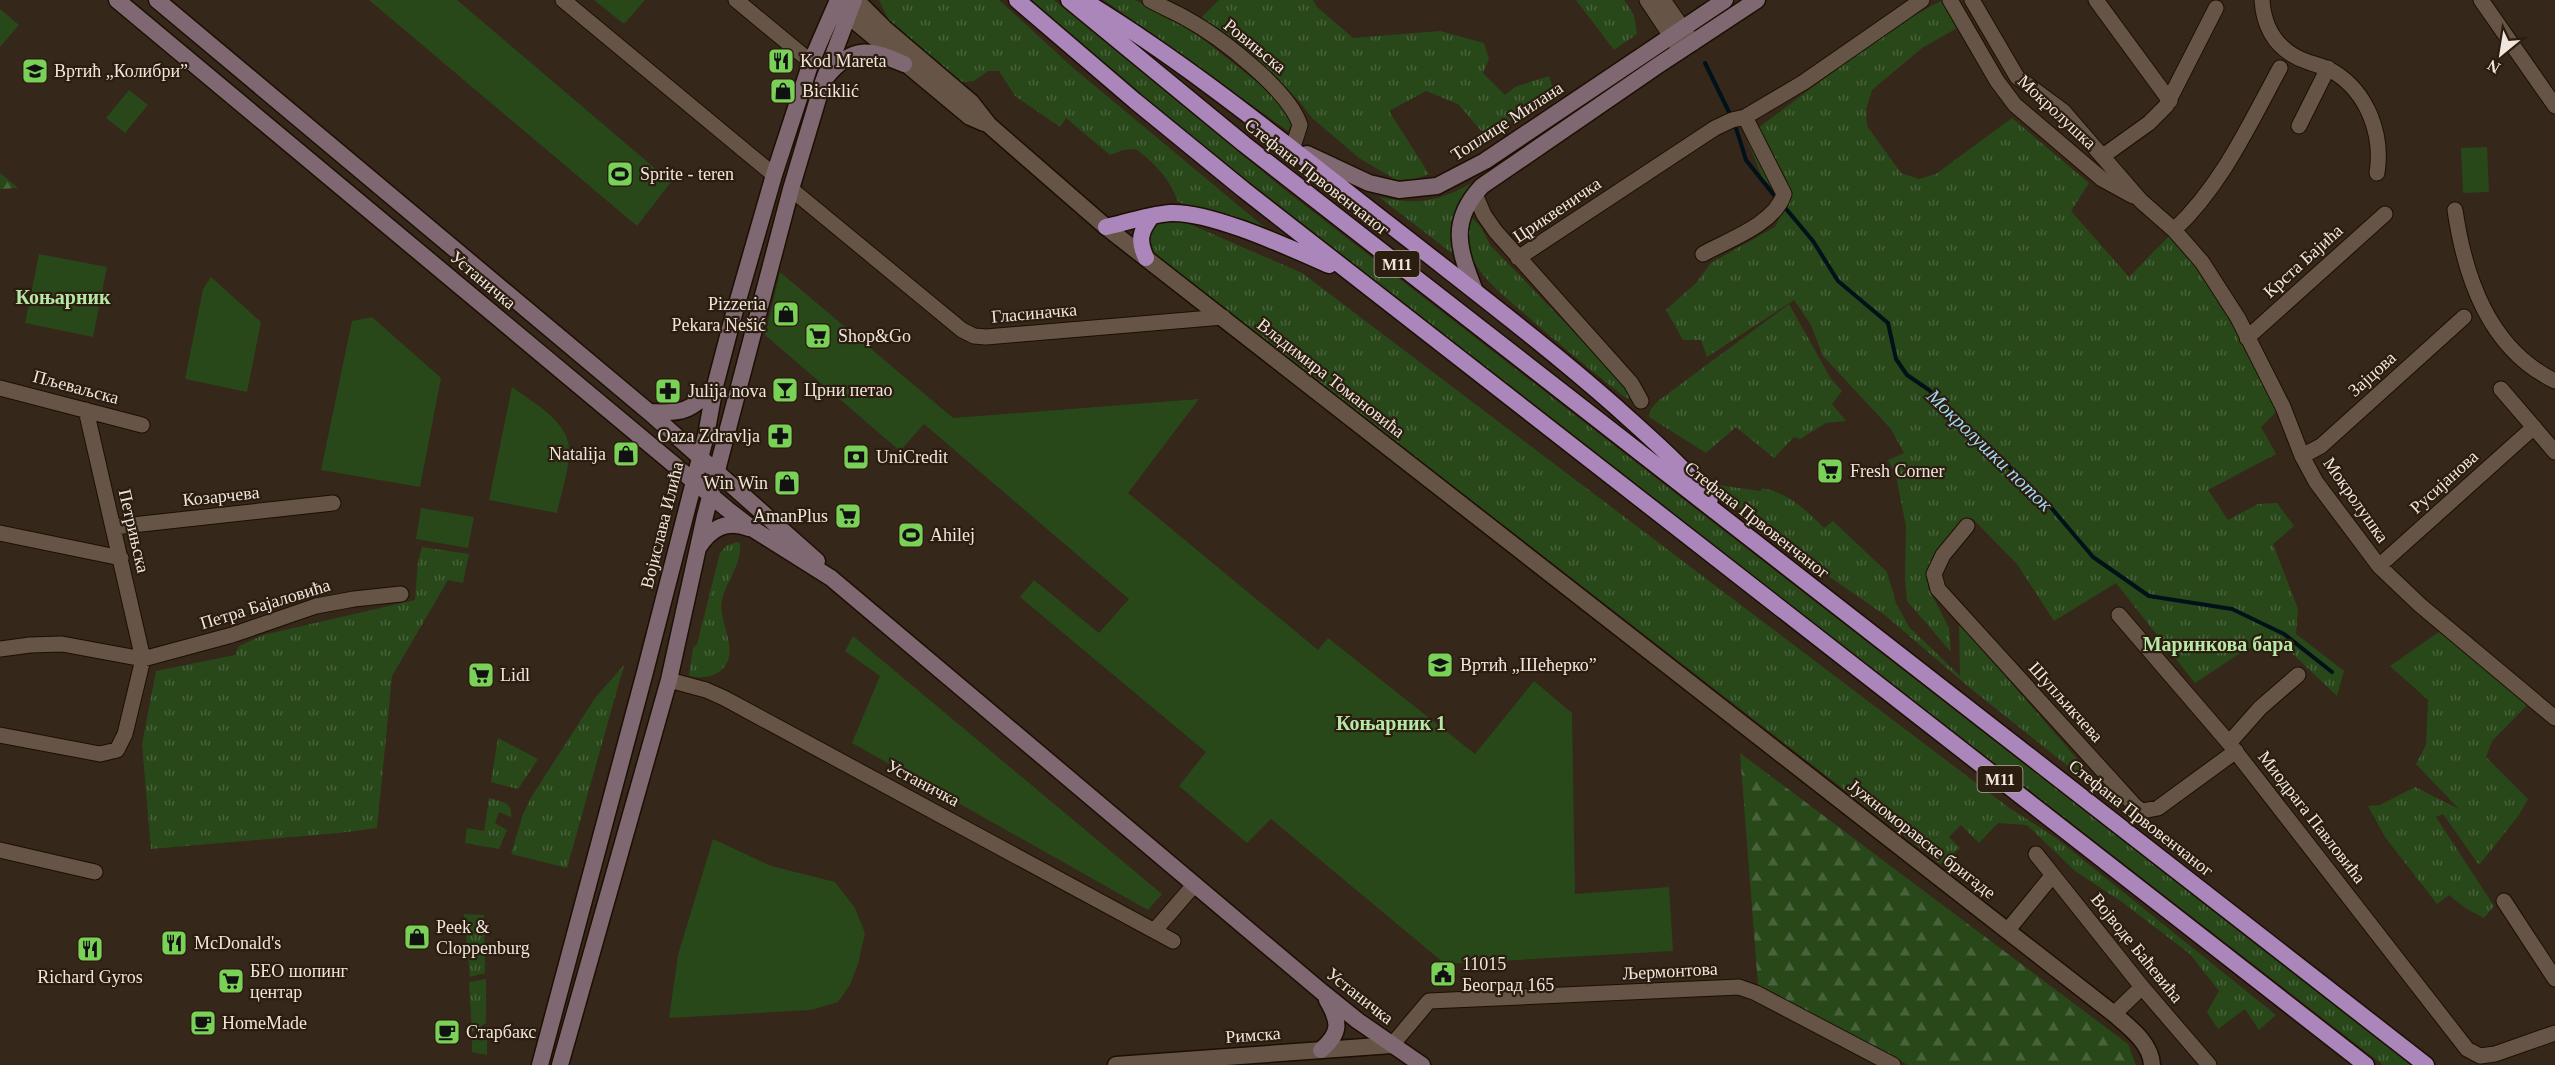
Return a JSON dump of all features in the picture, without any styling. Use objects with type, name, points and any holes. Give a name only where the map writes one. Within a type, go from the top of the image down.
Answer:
[{"type":"highway","name":"M11","points":[[1017,0],[1135,101],[1353,275],[2366,1065]]},
{"type":"highway","name":"Стефана Првовенчаног","points":[[1069,0],[1227,131],[2426,1065]]},
{"type":"highway","points":[[1083,0],[1154,46],[1293,147],[1572,368],[1690,475],[1730,523]]},
{"type":"highway","points":[[1107,227],[1171,213],[1192,215],[1220,222],[1298,251],[1353,275]]},
{"type":"highway","points":[[1146,258],[1140,232],[1151,217]]},
{"type":"main road","name":"Устаничка","points":[[117,0],[753,529],[831,578],[1322,992],[1422,1065]]},
{"type":"main road","name":"Устаничка","points":[[157,0],[649,412],[812,555],[831,578]]},
{"type":"main road","name":"Војислава Илића","points":[[540,1065],[700,456],[715,386],[774,175],[811,62],[838,5],[855,0]]},
{"type":"main road","name":"Топлице Милана","points":[[1293,147],[1354,178],[1392,189],[1426,189],[1450,181],[1514,142],[1725,0]]},
{"type":"main road","name":"Топлице Милана","points":[[1476,291],[1463,260],[1459,238],[1461,220],[1475,194],[1485,183],[1757,0]]},
{"type":"main road","name":"Војислава Илића","points":[[560,1065],[669,680],[696,551],[716,471],[791,189],[823,82],[838,5]]},
{"type":"main road","points":[[823,82],[845,58],[861,52],[882,54],[904,64]]},
{"type":"main road","points":[[1514,142],[1524,157]]},
{"type":"main road","points":[[649,412],[670,413],[690,409],[715,386]]},
{"type":"main road","points":[[696,551],[711,531],[721,526],[739,524],[753,529]]},
{"type":"main road","points":[[1321,1050],[1335,1035],[1337,1020],[1322,992]]},
{"type":"street","points":[[563,0],[774,175]]},
{"type":"street","points":[[736,0],[811,62]]},
{"type":"street","name":"Владимира Томановића","points":[[855,0],[884,28],[971,102],[989,125],[1107,227],[1653,655]]},
{"type":"street","name":"Ровињска","points":[[1150,0],[1201,28],[1278,90],[1290,104],[1300,125],[1293,147]]},
{"type":"street","points":[[1647,0],[1677,32],[1687,47]]},
{"type":"street","points":[[1663,0],[1677,32]]},
{"type":"street","name":"Цриквеничка","points":[[1641,401],[1631,383],[1518,258],[1715,128],[1745,117],[1804,82],[1922,0]]},
{"type":"street","name":"Мокролушка","points":[[1950,0],[1997,81],[2015,105],[2102,179],[2141,201]]},
{"type":"street","name":"Мокролушка","points":[[1972,0],[2017,77],[2063,111],[2141,201],[2194,251],[2217,283],[2247,338],[2283,407],[2302,456],[2316,482],[2379,566],[2420,605],[2555,718]]},
{"type":"street","points":[[2096,0],[2169,101]]},
{"type":"street","points":[[2262,0],[2267,26],[2280,47],[2298,58],[2328,68],[2351,86],[2369,112],[2378,140],[2377,173]]},
{"type":"street","points":[[2481,0],[2555,106]]},
{"type":"street","name":"Владимира Томановића","points":[[838,5],[904,64],[970,117],[989,125]]},
{"type":"street","points":[[2103,156],[2149,123],[2169,101],[2216,8]]},
{"type":"street","points":[[2174,230],[2197,206],[2227,166],[2280,68]]},
{"type":"street","points":[[2299,126],[2328,68]]},
{"type":"street","points":[[1703,254],[1765,220],[1782,201],[1784,194],[1745,117]]},
{"type":"street","name":"Гласиначка","points":[[791,189],[962,330],[974,336],[986,337],[1223,317]]},
{"type":"street","points":[[1475,194],[1484,215],[1518,258]]},
{"type":"street","points":[[2455,210],[2458,231],[2475,290],[2493,326],[2516,354],[2530,366],[2555,381]]},
{"type":"street","name":"Крста Бајића","points":[[2247,338],[2385,214]]},
{"type":"street","name":"Зајцова","points":[[2302,456],[2317,449],[2464,318]]},
{"type":"street","name":"Пљеваљска","points":[[0,388],[142,425]]},
{"type":"street","points":[[2501,389],[2555,452]]},
{"type":"street","name":"Петрињска","points":[[86,410],[143,660]]},
{"type":"street","name":"Русијанова","points":[[2379,566],[2534,427]]},
{"type":"street","name":"Козарчева","points":[[114,527],[333,503]]},
{"type":"street","name":"Шупљикчева","points":[[1967,526],[1943,555],[1934,574],[1938,589],[2142,811],[2158,808],[2232,747],[2260,708],[2298,675]]},
{"type":"street","points":[[0,533],[121,558]]},
{"type":"street","name":"Петра Бајаловића","points":[[143,660],[232,635],[316,606],[354,598],[401,594]]},
{"type":"street","name":"Миодрага Павловића","points":[[2119,615],[2232,747],[2467,1049],[2480,1056],[2495,1054],[2555,1034]]},
{"type":"street","points":[[0,650],[30,645],[62,644],[143,660],[126,734],[117,750],[100,754],[0,735]]},
{"type":"street","name":"Јужноморавске бригаде","points":[[1653,655],[2114,1014],[2134,1031],[2145,1046],[2152,1065]]},
{"type":"street","name":"Устаничка","points":[[669,680],[706,690],[1155,930],[1173,942]]},
{"type":"street","points":[[0,850],[94,872]]},
{"type":"street","name":"Војводе Баћевића","points":[[2036,854],[2142,987],[2209,1065]]},
{"type":"street","points":[[2007,931],[2052,876]]},
{"type":"street","points":[[1155,930],[1194,885]]},
{"type":"street","points":[[2504,901],[2555,979]]},
{"type":"street","name":"Љермонтова","points":[[1392,1045],[1429,1001],[1738,987],[1756,993],[1893,1065]]},
{"type":"street","points":[[2114,1014],[2142,987]]},
{"type":"street","name":"Римска","points":[[1116,1065],[1392,1045]]},
{"type":"green space","points":[[369,0],[457,0],[671,182],[637,226]]},
{"type":"green space","points":[[594,0],[645,0],[624,24]]},
{"type":"green space","points":[[879,0],[999,0],[1071,66],[1269,231],[1178,202],[1161,172],[1136,149],[1123,150],[1110,155],[1066,118],[1060,127],[1015,96],[999,71],[988,71],[974,81],[954,83],[890,23]]},
{"type":"green space","points":[[1030,0],[1054,0],[1285,190],[2412,1065],[2383,1065],[1394,297],[1150,104]]},
{"type":"green space","points":[[1104,0],[1135,0],[1184,24],[1272,94],[1292,124],[1288,131]]},
{"type":"green space","points":[[1219,0],[1313,0],[1317,7],[1353,38],[1440,31],[1484,43],[1489,59],[1483,73],[1505,95],[1515,87],[1549,76],[1553,89],[1529,110],[1485,135],[1458,104],[1426,91],[1389,111],[1429,174],[1415,179],[1396,180],[1359,158],[1311,117],[1300,102],[1278,81],[1200,19]]},
{"type":"green space","points":[[1576,0],[1624,0],[1634,15],[1637,34],[1614,50]]},
{"type":"green space","points":[[1941,1],[1957,28],[1922,48],[1872,90],[1866,110],[1867,126],[1901,173],[1919,179],[1936,174],[2012,118],[2089,183],[2071,211],[2129,277],[2171,234],[2199,266],[2277,411],[2261,427],[2276,454],[2208,490],[2228,520],[2258,504],[2277,503],[2294,526],[2273,544],[2298,609],[2296,634],[2344,671],[2337,696],[2277,639],[2245,650],[2195,683],[2116,583],[2054,621],[2017,564],[1972,518],[1938,556],[1928,587],[1949,628],[1951,652],[1907,601],[1906,526],[1896,476],[1888,460],[1904,453],[1891,429],[1823,356],[1811,325],[1794,300],[1707,357],[1701,340],[1683,340],[1666,310],[1696,283],[1711,263],[1775,227],[1788,201],[1763,179],[1747,140],[1758,128],[1896,25]]},
{"type":"green space","points":[[0,9],[19,25],[0,47]]},
{"type":"green space","points":[[129,90],[148,105],[125,133],[106,118]]},
{"type":"green space","points":[[2487,147],[2489,192],[2463,193],[2461,148]]},
{"type":"green space","points":[[0,173],[18,188],[0,189]]},
{"type":"green space","points":[[1472,183],[1453,224],[1453,254],[1379,197],[1405,201],[1427,200],[1448,194]]},
{"type":"green space","points":[[1470,216],[1480,226],[1491,246],[1632,392],[1630,398],[1626,398],[1580,361],[1485,278],[1469,250],[1467,232]]},
{"type":"green space","points":[[1178,219],[1302,273],[2008,807],[2056,838],[2276,1015],[2259,1030],[2245,1009],[2218,1029],[2207,1012],[2219,991],[2190,954],[2122,902],[2075,871],[2027,825],[1998,823],[1979,843],[1961,825],[1949,837],[1960,848],[1940,864],[1148,249],[1145,237],[1156,222]]},
{"type":"green space","points":[[39,254],[107,267],[93,337],[25,323]]},
{"type":"green space","points":[[780,272],[953,418],[1199,399],[1128,493],[1318,650],[1328,638],[1475,754],[1534,681],[1572,713],[1575,894],[1669,887],[1673,951],[1445,964],[1271,819],[1247,843],[1179,786],[1206,752],[1020,597],[1034,580],[1099,633],[1129,599],[924,424],[900,451],[765,335]]},
{"type":"green space","points":[[211,277],[261,322],[247,392],[185,379],[203,289]]},
{"type":"green space","points":[[1789,304],[1831,379],[1842,391],[1832,404],[1846,421],[1826,423],[1800,439],[1794,437],[1774,458],[1736,427],[1706,453],[1649,417],[1651,409],[1658,401]]},
{"type":"green space","points":[[372,317],[441,378],[420,487],[321,470],[352,321]]},
{"type":"green space","points":[[512,387],[555,420],[567,438],[568,464],[557,513],[489,500]]},
{"type":"green space","points":[[1711,484],[1760,491],[1763,488],[1773,491],[1796,503],[1824,528],[1833,521],[1887,572],[1896,603],[1909,627],[1960,676],[1959,623],[2118,806],[1970,688],[1886,616],[1785,546]]},
{"type":"green space","points":[[421,508],[474,517],[468,548],[416,539]]},
{"type":"green space","points":[[740,543],[739,558],[724,593],[721,609],[729,646],[726,664],[713,675],[689,676],[693,648],[697,644],[720,553],[726,546]]},
{"type":"green space","points":[[422,547],[469,554],[463,583],[448,580],[392,676],[377,828],[151,849],[142,744],[156,671],[235,655],[239,646],[263,635],[415,600],[418,561]]},
{"type":"green space","points":[[2446,627],[2532,700],[2492,741],[2486,757],[2528,799],[2519,815],[2479,865],[2443,814],[2436,817],[2494,906],[2484,918],[2465,908],[2449,895],[2437,904],[2385,837],[2368,806],[2380,805],[2415,787],[2459,809],[2416,764],[2426,745],[2428,700],[2390,666]]},
{"type":"green space","points":[[853,636],[1162,894],[1148,910],[852,743],[880,676],[845,651]]},
{"type":"green space","points":[[624,665],[567,868],[511,854],[523,814],[532,796],[595,698]]},
{"type":"green space","points":[[498,738],[538,759],[518,789],[491,782]]},
{"type":"green space","points":[[1740,753],[2128,1044],[2136,1065],[1908,1065],[1758,985]]},
{"type":"green space","points":[[489,798],[505,803],[511,812],[511,817],[499,812],[495,823],[507,830],[499,849],[465,843],[467,828],[484,831]]},
{"type":"green space","points":[[713,839],[771,866],[835,882],[855,908],[865,933],[858,964],[850,985],[838,1002],[811,1010],[669,1018],[678,955]]},
{"type":"green space","points":[[464,914],[484,915],[485,973],[470,977]]},
{"type":"green space","points":[[486,979],[486,1023],[472,1032],[469,982]]},
{"type":"green space","points":[[487,1029],[487,1055],[472,1052],[472,1037]]},
{"type":"waterway","name":"Мокролушки поток","points":[[1705,63],[1731,116]]},
{"type":"waterway","name":"Мокролушки поток","points":[[1736,128],[1746,160],[1777,199]]},
{"type":"waterway","name":"Мокролушки поток","points":[[1782,204],[1813,241],[1838,281],[1888,323],[1896,359],[1907,375],[1929,390],[2048,504],[2093,557],[2149,596],[2232,609],[2284,634],[2332,672]]},
{"type":"place","name":"Kod Mareta","points":[[781,61]]},
{"type":"place","name":"Вртић „Колибри”","points":[[35,71]]},
{"type":"place","name":"Biciklić","points":[[783,91]]},
{"type":"place","name":"Sprite - teren","points":[[620,174]]},
{"type":"place","name":"Pizzeria Pekara Nešić","points":[[786,314]]},
{"type":"place","name":"Shop&Go","points":[[818,336]]},
{"type":"place","name":"Црни петао","points":[[785,390]]},
{"type":"place","name":"Julija nova","points":[[668,391]]},
{"type":"place","name":"Oaza Zdravlja","points":[[780,436]]},
{"type":"place","name":"Natalija","points":[[626,454]]},
{"type":"place","name":"UniCredit","points":[[856,457]]},
{"type":"place","name":"Fresh Corner","points":[[1830,471]]},
{"type":"place","name":"Win Win","points":[[787,483]]},
{"type":"place","name":"AmanPlus","points":[[848,516]]},
{"type":"place","name":"Ahilej","points":[[911,535]]},
{"type":"place","name":"Вртић „Шећерко”","points":[[1440,665]]},
{"type":"place","name":"Lidl","points":[[481,675]]},
{"type":"place","name":"Peek & Cloppenburg","points":[[417,937]]},
{"type":"place","name":"McDonald's","points":[[174,943]]},
{"type":"place","name":"Richard Gyros","points":[[90,949]]},
{"type":"place","name":"11015 Београд 165","points":[[1443,974]]},
{"type":"place","name":"БЕО шопинг центар","points":[[231,981]]},
{"type":"place","name":"HomeMade","points":[[203,1023]]},
{"type":"place","name":"Старбакс","points":[[447,1032]]},
{"type":"district","name":"Коњарник","points":[[63,297]]},
{"type":"district","name":"Маринкова бара","points":[[2218,644]]},
{"type":"district","name":"Коњарник 1","points":[[1391,723]]}]
